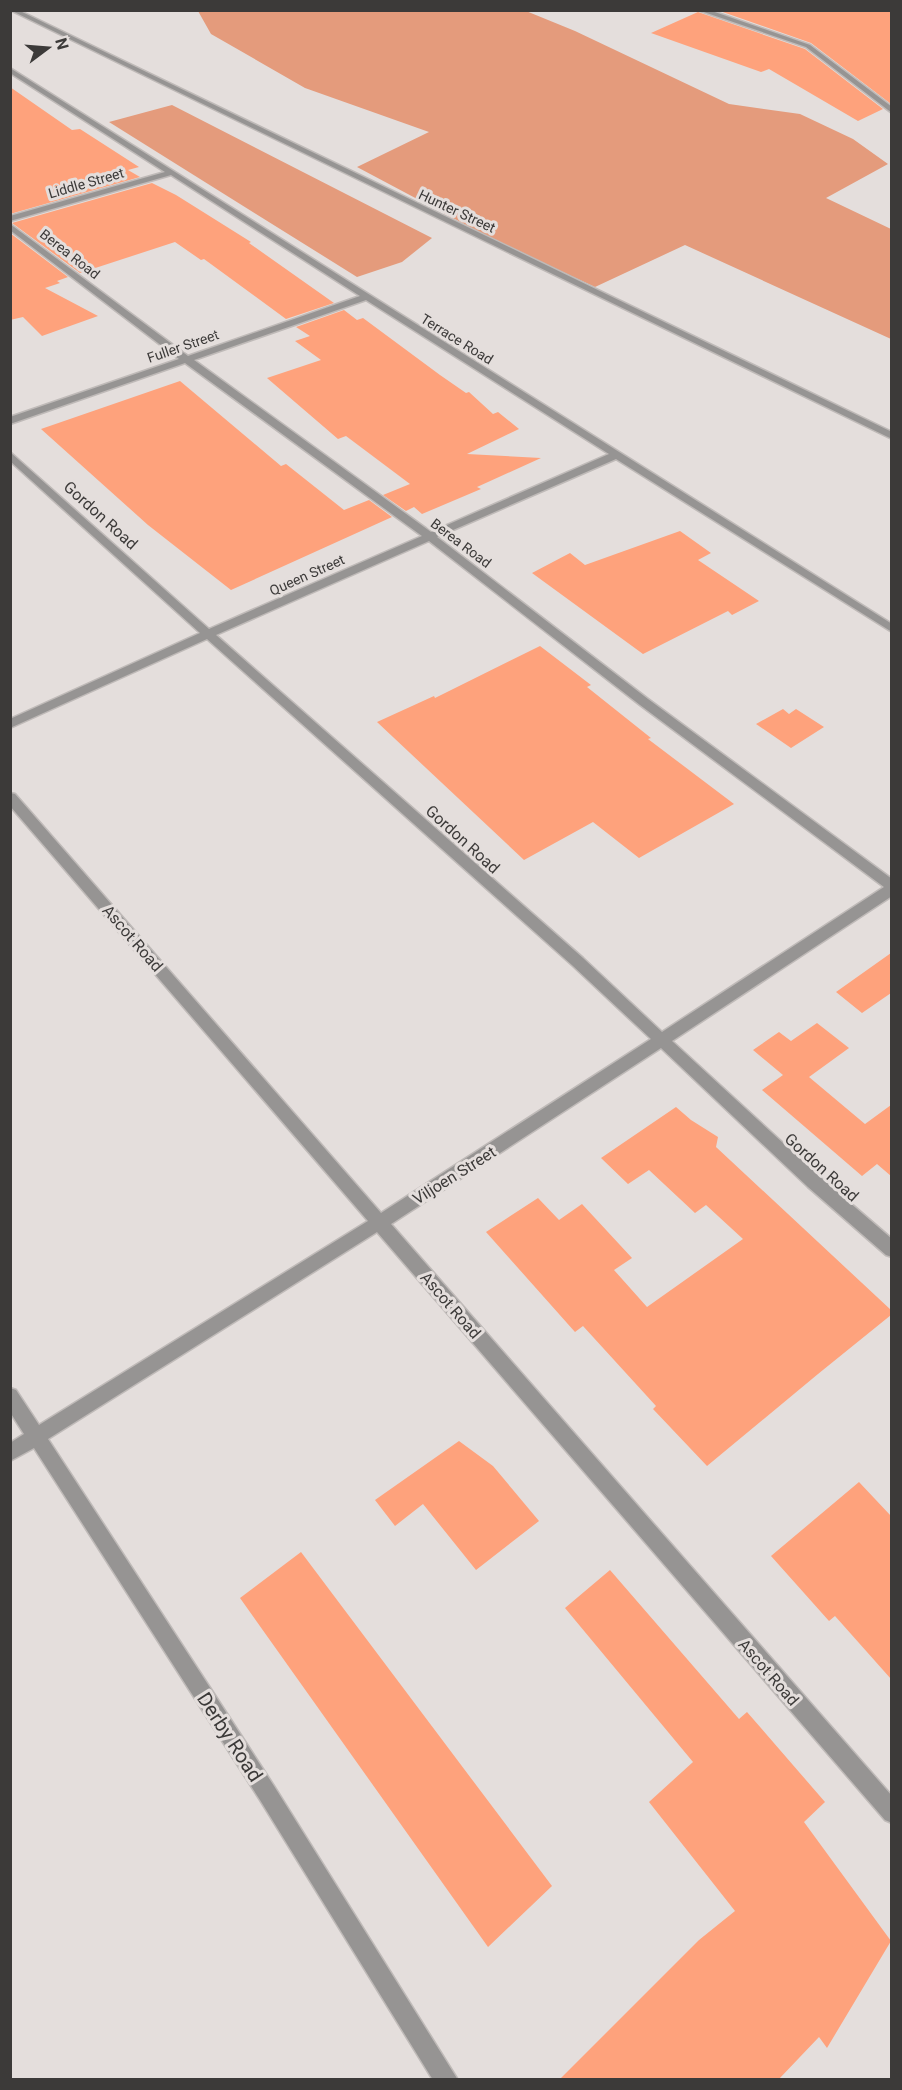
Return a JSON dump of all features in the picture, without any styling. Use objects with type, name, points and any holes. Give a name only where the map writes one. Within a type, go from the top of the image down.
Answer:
[{"type":"street","name":"Hunter Street","points":[[12,10],[891,436]]},
{"type":"street","points":[[701,10],[808,46],[891,111]]},
{"type":"street","name":"Terrace Road","points":[[10,70],[891,629]]},
{"type":"street","name":"Liddle Street","points":[[10,219],[170,173]]},
{"type":"street","name":"Berea Road","points":[[10,226],[112,305],[430,537],[644,702],[891,887]]},
{"type":"street","name":"Fuller Street","points":[[10,421],[365,297]]},
{"type":"street","name":"Gordon Road","points":[[10,455],[569,955],[891,1251]]},
{"type":"street","name":"Queen Street","points":[[10,724],[208,634],[616,455]]},
{"type":"street","name":"Ascot Road","points":[[10,797],[891,1813]]},
{"type":"street","name":"Viljoen Street","points":[[10,1453],[469,1166],[891,887]]},
{"type":"street","name":"Derby Road","points":[[10,1396],[267,1793],[447,2079]]},
{"type":"shaded area","points":[[198,11],[526,11],[575,31],[729,104],[800,114],[853,139],[888,164],[826,198],[891,229],[891,339],[685,245],[595,287],[500,243],[357,167],[429,132],[305,88],[211,34]]},
{"type":"shaded area","points":[[172,105],[432,238],[402,262],[357,277],[109,122]]},
{"type":"building","points":[[717,10],[891,10],[891,104],[811,43]]},
{"type":"building","points":[[698,12],[805,49],[883,109],[858,121],[769,69],[761,72],[651,33]]},
{"type":"building","points":[[10,87],[72,130],[80,129],[139,167],[128,170],[140,177],[10,214]]},
{"type":"building","points":[[152,183],[176,195],[251,242],[249,243],[334,303],[286,319],[204,259],[201,260],[175,242],[80,273],[12,223]]},
{"type":"building","points":[[10,233],[68,277],[57,281],[60,283],[45,288],[98,316],[42,336],[23,317],[10,320]]},
{"type":"building","points":[[344,310],[357,320],[363,318],[440,375],[466,393],[469,392],[493,414],[498,412],[519,429],[467,454],[541,458],[477,487],[481,489],[422,514],[414,507],[406,511],[383,495],[410,484],[346,436],[338,439],[267,378],[321,360],[295,341],[310,336],[296,327]]},
{"type":"building","points":[[180,381],[281,466],[286,464],[344,510],[369,500],[392,517],[231,590],[148,525],[41,429]]},
{"type":"building","points":[[680,531],[711,553],[698,560],[759,601],[732,615],[728,611],[643,654],[532,573],[570,553],[585,565]]},
{"type":"building","points":[[540,646],[591,685],[587,687],[651,738],[648,739],[734,804],[639,858],[593,822],[524,860],[377,722],[434,696],[435,698]]},
{"type":"building","points":[[783,709],[789,714],[796,709],[824,727],[791,748],[756,724]]},
{"type":"building","points":[[891,953],[891,993],[862,1013],[836,992]]},
{"type":"building","points":[[817,1023],[849,1048],[809,1077],[865,1124],[891,1105],[891,1176],[877,1164],[862,1176],[762,1090],[783,1075],[753,1050],[779,1032],[791,1041]]},
{"type":"building","points":[[676,1107],[691,1120],[718,1137],[716,1147],[891,1310],[891,1315],[707,1466],[653,1409],[656,1406],[583,1326],[575,1332],[486,1232],[538,1198],[559,1220],[582,1204],[632,1258],[614,1270],[647,1307],[743,1239],[706,1205],[695,1213],[649,1170],[628,1184],[601,1158]]},
{"type":"building","points":[[459,1441],[493,1466],[539,1521],[476,1570],[423,1504],[395,1526],[375,1500]]},
{"type":"building","points":[[859,1482],[891,1516],[891,1679],[835,1616],[829,1621],[771,1556]]},
{"type":"building","points":[[301,1552],[552,1886],[488,1947],[240,1598]]},
{"type":"building","points":[[610,1570],[739,1719],[747,1712],[825,1802],[804,1822],[891,1941],[827,2048],[819,2037],[779,2079],[560,2079],[699,1940],[735,1911],[649,1802],[693,1762],[565,1608]]}]
